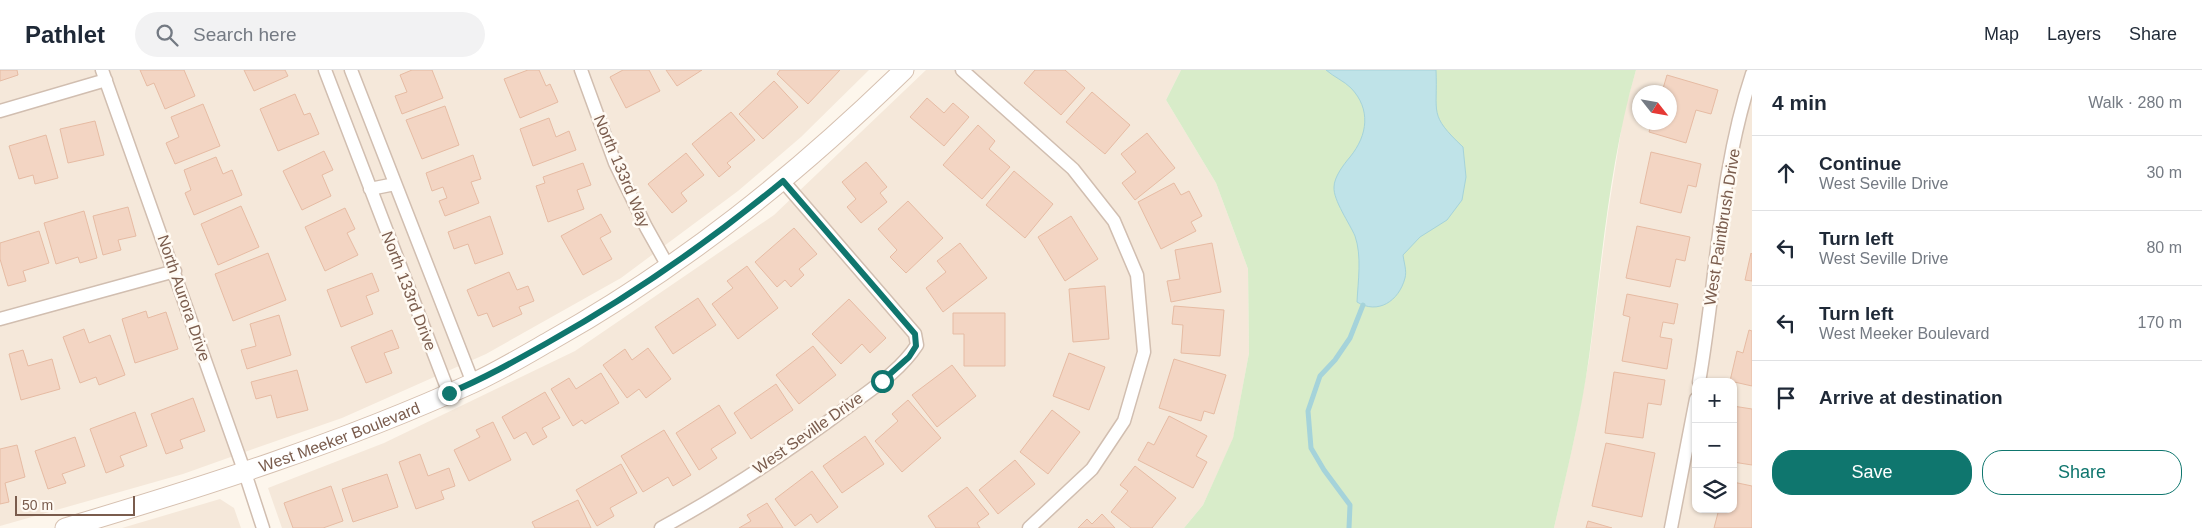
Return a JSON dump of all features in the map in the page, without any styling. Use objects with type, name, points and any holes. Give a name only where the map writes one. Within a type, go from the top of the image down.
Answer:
[{"type":"street","name":"North 133rd Drive","points":[[325,70],[449,393]]},
{"type":"street","name":"North 133rd Drive","points":[[352,70],[473,383]]},
{"type":"street","name":"North 133rd Way","points":[[581,70],[615,163],[646,227],[669,268]]},
{"type":"street","name":"West Meeker Boulevard","points":[[65,528],[245,473],[396,416],[473,383],[574,328],[669,268],[783,181],[904,70]]},
{"type":"street","points":[[962,70],[1073,168],[1114,221],[1137,275],[1144,352],[1124,421],[1092,469],[1029,528]]},
{"type":"street","name":"West Paintbrush Drive","points":[[1700,378],[1725,189],[1744,99],[1752,74]]},
{"type":"street","points":[[0,111],[104,75]]},
{"type":"street","name":"North Aurora Drive","points":[[104,75],[175,271],[263,528]]},
{"type":"street","name":"West Seville Drive","points":[[661,528],[808,436],[882,381],[909,357],[916,346],[915,334],[783,181]]},
{"type":"street","points":[[370,190],[395,184]]},
{"type":"street","points":[[0,319],[175,271]]},
{"type":"street","points":[[1671,528],[1692,420]]},
{"type":"shaded area","points":[[0,70],[869,70],[801,137],[738,191],[621,278],[486,354],[342,418],[183,474],[0,526]]},
{"type":"shaded area","points":[[926,70],[1181,70],[1166,100],[1216,183],[1248,269],[1249,353],[1233,439],[1203,505],[1184,528],[282,528],[268,488],[384,443],[575,351],[774,215]]},
{"type":"shaded area","points":[[1636,70],[1752,70],[1752,528],[1554,528],[1575,435],[1589,360],[1608,213],[1624,112]]},
{"type":"shaded area","points":[[220,499],[234,508],[241,528],[122,528]]},
{"type":"green space","points":[[1181,70],[1636,70],[1619,141],[1613,176],[1582,400],[1554,528],[1184,528],[1203,505],[1233,438],[1249,353],[1248,269],[1216,183],[1166,100]]},
{"type":"water","points":[[1326,70],[1436,70],[1437,113],[1444,127],[1463,147],[1466,177],[1462,200],[1447,220],[1420,237],[1403,255],[1406,273],[1402,286],[1393,299],[1387,304],[1380,306],[1365,306],[1357,302],[1359,269],[1357,244],[1334,192],[1334,183],[1337,175],[1361,140],[1365,122],[1364,113],[1362,105],[1351,88]]},
{"type":"building","points":[[0,70],[17,70],[18,75],[0,81]]},
{"type":"building","points":[[140,70],[184,70],[195,96],[165,109],[154,83],[147,86]]},
{"type":"building","points":[[244,70],[285,70],[288,76],[254,91]]},
{"type":"building","points":[[412,70],[432,70],[443,98],[402,114],[395,96],[407,92],[400,75]]},
{"type":"building","points":[[528,70],[539,70],[546,86],[550,84],[558,102],[520,118],[504,79]]},
{"type":"building","points":[[623,70],[649,70],[660,91],[626,108],[610,77]]},
{"type":"building","points":[[666,70],[702,70],[677,86]]},
{"type":"building","points":[[780,70],[840,70],[808,104],[777,74]]},
{"type":"building","points":[[1035,70],[1065,70],[1085,88],[1061,115],[1024,83]]},
{"type":"building","points":[[1667,75],[1718,90],[1711,114],[1696,110],[1686,143],[1649,132],[1650,130],[1677,130],[1677,85],[1664,85]]},
{"type":"building","points":[[774,81],[798,107],[763,139],[739,114]]},
{"type":"building","points":[[1092,92],[1130,125],[1105,154],[1066,122]]},
{"type":"building","points":[[295,94],[304,115],[310,113],[319,134],[278,151],[260,109]]},
{"type":"building","points":[[927,98],[944,113],[953,103],[969,117],[944,146],[910,117]]},
{"type":"building","points":[[203,104],[220,146],[175,164],[166,143],[179,137],[171,117]]},
{"type":"building","points":[[445,106],[459,145],[422,159],[406,120]]},
{"type":"building","points":[[731,112],[755,140],[727,163],[731,167],[719,177],[692,144]]},
{"type":"building","points":[[549,118],[556,137],[569,131],[576,150],[533,166],[520,129]]},
{"type":"building","points":[[95,121],[104,155],[68,163],[60,129]]},
{"type":"building","points":[[978,125],[995,141],[989,149],[1010,167],[982,199],[943,165]]},
{"type":"building","points":[[1147,133],[1175,168],[1135,200],[1122,183],[1136,172],[1121,154]]},
{"type":"building","points":[[46,135],[58,178],[35,184],[33,175],[19,179],[9,146]]},
{"type":"building","points":[[324,151],[333,170],[322,175],[331,196],[302,210],[283,171]]},
{"type":"building","points":[[1651,152],[1701,164],[1696,187],[1688,185],[1681,213],[1640,203]]},
{"type":"building","points":[[686,153],[704,175],[681,193],[687,201],[672,213],[648,184]]},
{"type":"building","points":[[473,155],[481,179],[471,182],[479,203],[445,216],[439,201],[447,198],[443,187],[432,191],[426,173]]},
{"type":"building","points":[[216,157],[223,174],[232,170],[242,195],[194,215],[185,193],[191,190],[184,170]]},
{"type":"building","points":[[866,162],[887,187],[880,193],[887,202],[861,223],[847,207],[856,199],[842,182]]},
{"type":"building","points":[[583,163],[591,185],[577,190],[584,209],[548,222],[536,186],[545,183],[543,177]]},
{"type":"building","points":[[1014,171],[1053,204],[1025,238],[986,205]]},
{"type":"building","points":[[1174,183],[1181,195],[1189,191],[1202,216],[1191,222],[1196,231],[1161,249],[1138,202]]},
{"type":"building","points":[[908,201],[943,238],[906,273],[890,257],[897,250],[878,229]]},
{"type":"building","points":[[241,206],[259,247],[218,265],[201,224]]},
{"type":"building","points":[[128,207],[136,236],[118,240],[121,250],[103,255],[93,216]]},
{"type":"building","points":[[345,208],[355,229],[347,233],[358,255],[325,271],[305,227]]},
{"type":"building","points":[[84,211],[97,258],[80,263],[78,257],[56,264],[44,223]]},
{"type":"building","points":[[601,214],[611,232],[600,238],[612,259],[583,275],[561,236]]},
{"type":"building","points":[[490,216],[503,254],[475,264],[468,244],[454,249],[448,232]]},
{"type":"building","points":[[1071,216],[1098,259],[1065,281],[1038,237]]},
{"type":"building","points":[[1637,226],[1690,237],[1685,261],[1676,259],[1670,287],[1626,278]]},
{"type":"building","points":[[794,228],[817,254],[799,269],[804,275],[791,287],[785,280],[777,287],[755,262]]},
{"type":"building","points":[[39,231],[49,263],[23,271],[26,281],[8,286],[0,259],[0,243]]},
{"type":"building","points":[[960,243],[987,278],[943,312],[926,288],[946,272],[937,261]]},
{"type":"building","points":[[1212,243],[1221,292],[1171,302],[1167,281],[1180,279],[1175,250]]},
{"type":"building","points":[[268,253],[286,300],[233,321],[215,274]]},
{"type":"building","points":[[1752,254],[1752,281],[1745,280]]},
{"type":"building","points":[[747,266],[778,308],[738,339],[712,304],[733,288],[727,281]]},
{"type":"building","points":[[509,272],[517,290],[528,286],[534,301],[519,307],[522,314],[493,327],[487,313],[478,316],[467,290]]},
{"type":"building","points":[[372,273],[379,291],[366,296],[373,314],[341,327],[327,290]]},
{"type":"building","points":[[1105,286],[1109,339],[1073,342],[1069,289]]},
{"type":"building","points":[[1627,294],[1678,304],[1674,324],[1663,322],[1660,337],[1672,339],[1667,369],[1622,361],[1630,317],[1623,315]]},
{"type":"building","points":[[698,298],[716,325],[673,354],[655,327]]},
{"type":"building","points":[[849,299],[886,338],[870,353],[862,344],[841,364],[812,334]]},
{"type":"building","points":[[1174,306],[1224,310],[1220,356],[1181,353],[1183,325],[1172,324]]},
{"type":"building","points":[[146,311],[148,318],[166,312],[178,349],[135,363],[122,319]]},
{"type":"building","points":[[953,313],[1005,313],[1005,366],[964,366],[964,334],[953,334]]},
{"type":"building","points":[[279,315],[291,355],[247,369],[241,350],[256,346],[250,324]]},
{"type":"building","points":[[84,329],[89,343],[110,335],[125,375],[99,385],[96,377],[80,383],[63,337]]},
{"type":"building","points":[[392,330],[399,348],[384,353],[392,373],[366,383],[351,347]]},
{"type":"building","points":[[1749,330],[1752,331],[1752,386],[1737,383],[1737,378],[1731,378],[1737,351],[1743,353]]},
{"type":"building","points":[[813,346],[836,375],[799,404],[776,375]]},
{"type":"building","points":[[648,348],[671,379],[646,398],[639,389],[627,398],[603,365],[625,349],[632,360]]},
{"type":"building","points":[[23,350],[28,366],[52,359],[60,389],[21,400],[9,354]]},
{"type":"building","points":[[1069,353],[1105,367],[1089,410],[1053,396]]},
{"type":"building","points":[[1174,359],[1226,375],[1214,414],[1204,411],[1201,421],[1159,408]]},
{"type":"building","points":[[952,365],[976,396],[937,427],[912,395]]},
{"type":"building","points":[[297,370],[308,410],[277,418],[271,395],[256,399],[251,382]]},
{"type":"building","points":[[1614,372],[1665,380],[1661,405],[1648,403],[1643,438],[1605,433]]},
{"type":"building","points":[[601,373],[619,403],[585,424],[582,420],[573,426],[551,389],[569,378],[576,389]]},
{"type":"building","points":[[776,384],[793,410],[751,439],[734,413]]},
{"type":"building","points":[[545,392],[560,418],[542,428],[547,437],[533,445],[526,432],[514,439],[502,417]]},
{"type":"building","points":[[193,398],[205,431],[180,440],[183,448],[166,454],[151,414]]},
{"type":"building","points":[[908,400],[941,438],[902,472],[875,441],[898,421],[892,414]]},
{"type":"building","points":[[719,405],[736,433],[711,449],[717,458],[699,470],[676,433]]},
{"type":"building","points":[[1737,407],[1752,409],[1752,465],[1737,463]]},
{"type":"building","points":[[1052,410],[1080,432],[1048,474],[1020,452]]},
{"type":"building","points":[[135,412],[147,446],[120,456],[124,466],[106,473],[90,429]]},
{"type":"building","points":[[1169,416],[1207,436],[1196,456],[1207,462],[1193,488],[1138,460],[1148,442],[1154,445]]},
{"type":"building","points":[[493,422],[511,460],[469,481],[454,450],[480,437],[476,430]]},
{"type":"building","points":[[664,430],[691,475],[673,486],[668,477],[643,492],[621,456]]},
{"type":"building","points":[[865,436],[884,464],[842,493],[823,466]]},
{"type":"building","points":[[75,437],[85,466],[62,474],[66,483],[48,489],[35,451]]},
{"type":"building","points":[[1606,443],[1655,453],[1642,517],[1592,506]]},
{"type":"building","points":[[17,445],[25,477],[5,483],[9,502],[0,504],[0,449]]},
{"type":"building","points":[[420,454],[428,476],[449,468],[455,486],[441,491],[444,499],[416,509],[399,462]]},
{"type":"building","points":[[1015,460],[1035,484],[998,514],[979,490]]},
{"type":"building","points":[[621,464],[637,493],[610,508],[614,516],[597,526],[576,490]]},
{"type":"building","points":[[1135,466],[1176,498],[1152,528],[1131,528],[1111,512],[1128,491],[1120,485]]},
{"type":"building","points":[[812,471],[838,507],[817,523],[811,514],[795,526],[775,499]]},
{"type":"building","points":[[387,474],[398,507],[353,522],[342,489]]},
{"type":"building","points":[[1737,483],[1752,486],[1752,528],[1714,528],[1718,513],[1737,513]]},
{"type":"building","points":[[331,486],[343,521],[323,528],[293,528],[284,503]]},
{"type":"building","points":[[967,487],[989,514],[977,523],[980,528],[936,528],[928,516]]},
{"type":"building","points":[[578,500],[591,528],[535,528],[532,522]]},
{"type":"building","points":[[767,503],[783,528],[739,528],[751,521],[747,515]]},
{"type":"building","points":[[1102,514],[1115,528],[1078,528],[1087,519],[1092,524]]},
{"type":"building","points":[[1588,521],[1612,528],[1586,528]]},
{"type":"waterway","points":[[1349,528],[1350,505],[1324,470],[1311,448],[1308,411],[1320,376],[1335,360],[1350,338],[1363,305]]},
{"type":"route","points":[[449,393],[473,383],[574,328],[651,281],[726,227],[783,181],[915,334],[916,346],[909,357],[882,381]]}]
